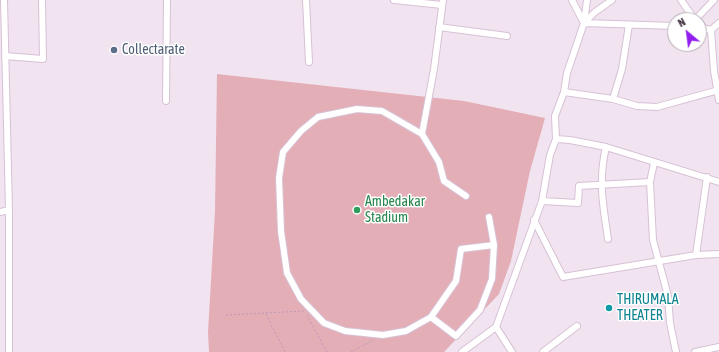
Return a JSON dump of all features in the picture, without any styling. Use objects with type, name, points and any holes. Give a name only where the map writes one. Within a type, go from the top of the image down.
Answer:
[{"type":"street","points":[[4,0],[5,56],[3,114],[9,210],[9,352]]},
{"type":"street","points":[[5,56],[43,59],[42,0]]},
{"type":"street","points":[[166,0],[166,101]]},
{"type":"street","points":[[306,0],[309,62]]},
{"type":"street","points":[[394,0],[443,2],[434,69],[422,134]]},
{"type":"street","points":[[572,0],[584,23]]},
{"type":"street","points":[[462,352],[496,327],[534,220],[542,202],[550,155],[556,139],[555,116],[564,92],[567,73],[584,23],[587,0]]},
{"type":"street","points":[[584,23],[595,12],[612,0]]},
{"type":"street","points":[[681,0],[689,12]]},
{"type":"street","points":[[703,12],[714,0]]},
{"type":"street","points":[[584,23],[629,26],[667,26]]},
{"type":"street","points":[[711,30],[719,23]]},
{"type":"street","points":[[613,98],[622,69],[629,26]]},
{"type":"street","points":[[439,27],[507,36]]},
{"type":"street","points":[[707,29],[711,30]]},
{"type":"street","points":[[711,30],[719,100]]},
{"type":"street","points":[[564,92],[613,98],[637,106],[657,107],[718,90]]},
{"type":"street","points":[[466,196],[444,181],[439,162],[422,134],[382,111],[357,109],[318,117],[301,131],[283,152],[279,178],[281,231],[286,273],[301,298],[324,323],[345,331],[383,335],[406,331],[431,317],[456,281],[461,249],[494,245]]},
{"type":"street","points":[[556,139],[570,140],[628,152],[654,163],[707,177],[719,182]]},
{"type":"street","points":[[606,147],[601,166],[600,185],[608,239]]},
{"type":"street","points":[[654,163],[650,182],[653,240],[660,260],[668,296],[670,323],[676,352]]},
{"type":"street","points":[[696,255],[707,177]]},
{"type":"street","points":[[542,202],[578,202],[579,186],[650,182]]},
{"type":"street","points":[[0,212],[9,210]]},
{"type":"street","points":[[431,317],[456,336],[480,310],[492,280],[494,245],[489,217]]},
{"type":"street","points":[[534,220],[563,277],[660,260],[696,255],[719,254]]},
{"type":"street","points":[[543,352],[577,326]]},
{"type":"street","points":[[496,327],[512,352]]},
{"type":"street","points":[[695,352],[719,347]]},
{"type":"path","points":[[226,315],[305,311],[328,352]]},
{"type":"path","points":[[266,313],[285,352]]},
{"type":"path","points":[[350,352],[383,335]]},
{"type":"shaded area","points":[[217,74],[464,101],[545,118],[530,171],[511,261],[499,294],[444,352],[209,352],[208,332],[215,211]]},
{"type":"place","name":"Collectarate","points":[[114,50]]},
{"type":"place","name":"Ambedakar Stadium","points":[[357,210]]},
{"type":"place","name":"THIRUMALA THEATER","points":[[609,308]]}]
